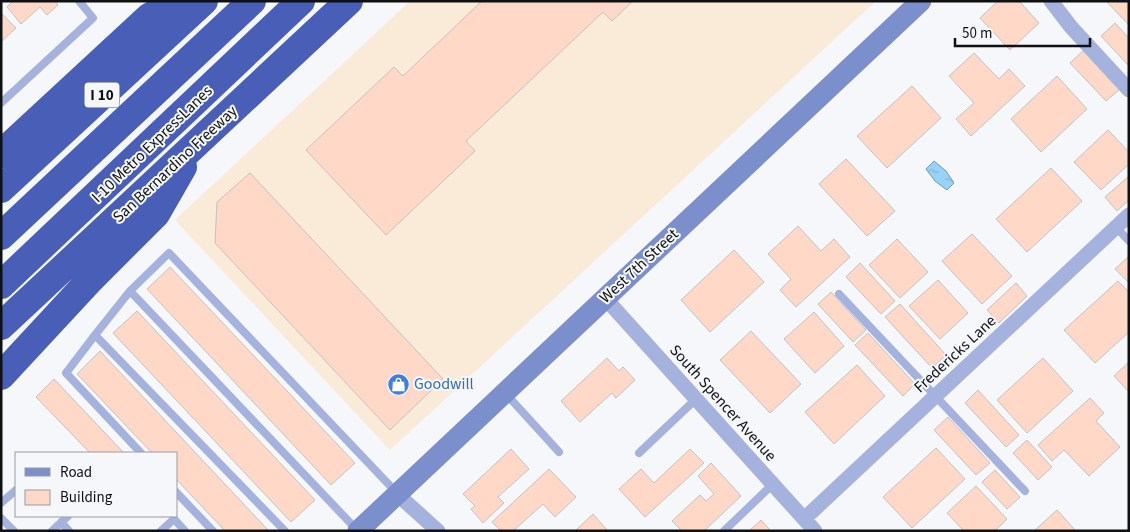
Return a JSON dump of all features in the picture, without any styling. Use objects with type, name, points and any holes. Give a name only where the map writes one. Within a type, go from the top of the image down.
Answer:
[{"type":"highway","points":[[1,154],[149,17],[176,1]]},
{"type":"highway","name":"I 10","points":[[1,189],[204,1]]},
{"type":"highway","points":[[1,236],[252,1]]},
{"type":"highway","name":"I-10 Metro ExpressLanes","points":[[1,286],[301,1]]},
{"type":"highway","name":"San Bernardino Freeway","points":[[1,326],[348,1]]},
{"type":"highway","points":[[1,376],[91,279],[156,214],[196,144]]},
{"type":"highway","points":[[1,226],[32,207]]},
{"type":"highway","points":[[1,293],[27,262]]},
{"type":"main road","name":"West 7th Street","points":[[358,531],[921,1]]},
{"type":"street","points":[[1051,1],[1070,27],[1129,90]]},
{"type":"street","name":"Fredericks Lane","points":[[804,519],[1129,215]]},
{"type":"street","name":"South Spencer Avenue","points":[[605,298],[816,531]]},
{"type":"street","points":[[397,494],[438,531]]},
{"type":"lane","points":[[1,103],[93,18],[79,1]]},
{"type":"lane","points":[[1116,227],[1129,242]]},
{"type":"lane","points":[[139,452],[66,373],[130,291],[169,254],[397,494]]},
{"type":"lane","points":[[130,291],[358,531]]},
{"type":"lane","points":[[839,294],[1025,491]]},
{"type":"lane","points":[[95,336],[285,531]]},
{"type":"lane","points":[[504,393],[559,452]]},
{"type":"lane","points":[[639,453],[696,399]]},
{"type":"lane","points":[[724,531],[773,484]]},
{"type":"lane","points":[[1,503],[15,491]]},
{"type":"lane","points":[[178,494],[212,531]]},
{"type":"lane","points":[[52,531],[67,517]]},
{"type":"lane","points":[[1,518],[14,531]]},
{"type":"lane","points":[[161,531],[174,519],[185,531]]},
{"type":"lane","points":[[61,522],[69,531]]},
{"type":"shaded area","points":[[410,1],[876,1],[390,450],[175,220]]},
{"type":"water","points":[[934,161],[946,171],[954,183],[947,190],[935,181],[926,169]]},
{"type":"building","points":[[13,1],[55,1],[58,5],[47,15],[40,7],[21,24],[7,7]]},
{"type":"building","points":[[482,1],[633,1],[612,21],[603,12],[466,141],[475,151],[386,235],[306,150],[394,67],[403,76]]},
{"type":"building","points":[[998,1],[1019,1],[1039,23],[1010,50],[980,18]]},
{"type":"building","points":[[1106,1],[1126,1],[1129,4],[1129,25]]},
{"type":"building","points":[[1,13],[16,28],[1,42]]},
{"type":"building","points":[[1115,23],[1129,38],[1129,66],[1101,36]]},
{"type":"building","points":[[1084,50],[1120,89],[1106,101],[1070,63]]},
{"type":"building","points":[[974,53],[999,79],[1009,69],[1025,86],[971,136],[956,119],[974,103],[949,76]]},
{"type":"building","points":[[1057,76],[1087,109],[1041,152],[1011,119]]},
{"type":"building","points":[[912,86],[941,118],[887,168],[857,136]]},
{"type":"building","points":[[1108,130],[1129,152],[1129,164],[1101,190],[1074,162]]},
{"type":"building","points":[[846,159],[895,211],[867,236],[819,184]]},
{"type":"building","points":[[1051,168],[1082,201],[1027,252],[996,219]]},
{"type":"building","points":[[250,173],[443,379],[390,430],[215,243],[217,202]]},
{"type":"building","points":[[1129,176],[1129,200],[1117,211],[1105,197]]},
{"type":"building","points":[[798,226],[821,251],[834,239],[850,257],[796,307],[780,290],[791,279],[768,254]]},
{"type":"building","points":[[972,234],[1012,276],[982,304],[942,261]]},
{"type":"building","points":[[897,239],[928,272],[900,298],[869,265]]},
{"type":"building","points":[[734,250],[764,282],[710,332],[681,300]]},
{"type":"building","points":[[1129,258],[1129,283],[1115,269]]},
{"type":"building","points":[[860,263],[895,301],[881,314],[846,277]]},
{"type":"building","points":[[170,267],[355,463],[331,485],[147,289]]},
{"type":"building","points":[[938,280],[968,313],[940,339],[909,306]]},
{"type":"building","points":[[1118,281],[1129,292],[1129,332],[1095,363],[1064,330]]},
{"type":"building","points":[[1016,283],[1027,296],[999,323],[987,310]]},
{"type":"building","points":[[831,292],[866,330],[853,342],[818,304]]},
{"type":"building","points":[[900,304],[946,355],[932,368],[885,317]]},
{"type":"building","points":[[137,311],[315,500],[291,522],[113,333]]},
{"type":"building","points":[[814,312],[844,346],[815,373],[784,339]]},
{"type":"building","points":[[751,331],[801,384],[770,413],[720,360]]},
{"type":"building","points":[[868,333],[915,384],[903,396],[855,345]]},
{"type":"building","points":[[100,351],[269,531],[225,531],[178,481],[178,452],[151,452],[77,374]]},
{"type":"building","points":[[607,358],[619,371],[623,367],[635,380],[616,398],[612,393],[580,422],[561,401]]},
{"type":"building","points":[[1043,358],[1073,391],[1027,433],[997,400]]},
{"type":"building","points":[[1129,362],[1129,392],[1114,376]]},
{"type":"building","points":[[857,365],[885,396],[834,444],[805,412]]},
{"type":"building","points":[[54,379],[123,452],[89,452],[36,397]]},
{"type":"building","points":[[978,390],[1019,435],[1006,447],[965,403]]},
{"type":"building","points":[[1090,398],[1104,413],[1096,421],[1120,447],[1089,476],[1064,450],[1052,461],[1038,445]]},
{"type":"building","points":[[948,417],[990,463],[976,475],[934,430]]},
{"type":"building","points":[[1027,440],[1052,467],[1038,480],[1013,453]]},
{"type":"building","points":[[936,448],[965,479],[912,528],[883,497]]},
{"type":"building","points":[[511,449],[529,469],[498,497],[504,503],[483,523],[471,509],[475,506],[463,494]]},
{"type":"building","points":[[690,449],[704,463],[645,517],[619,489],[641,469],[654,483]]},
{"type":"building","points":[[711,463],[741,496],[704,531],[682,531],[672,521],[700,495],[706,501],[714,494],[698,476]]},
{"type":"building","points":[[549,469],[576,497],[555,517],[543,504],[513,531],[501,531],[492,522]]},
{"type":"building","points":[[995,470],[1020,497],[1007,509],[982,482]]},
{"type":"building","points":[[976,486],[1007,519],[995,531],[964,531],[947,513]]},
{"type":"building","points":[[1057,510],[1076,531],[1034,531]]},
{"type":"building","points":[[593,514],[608,531],[575,531]]},
{"type":"building","points":[[761,520],[771,531],[749,531]]},
{"type":"place","name":"Goodwill","points":[[398,384]]}]
